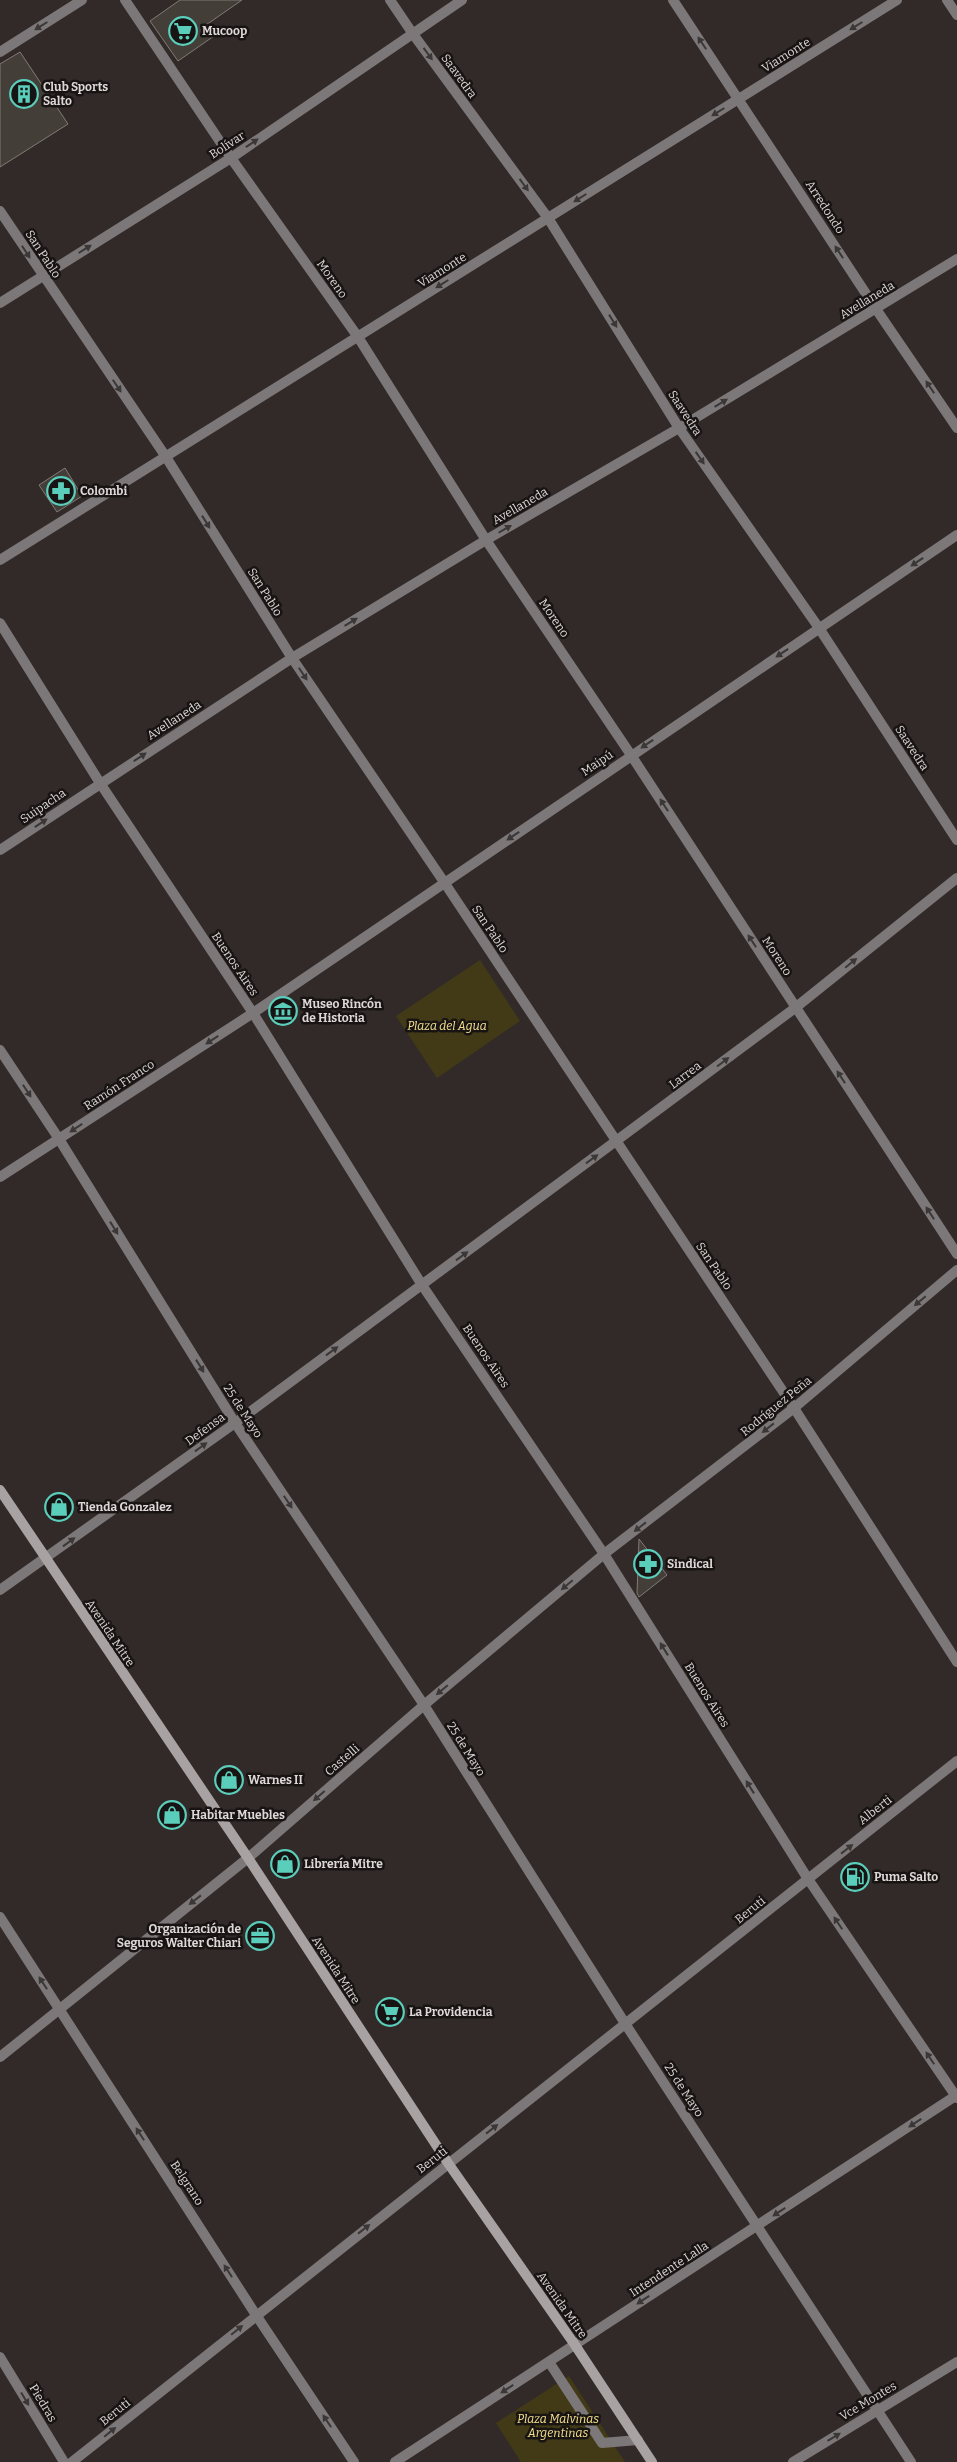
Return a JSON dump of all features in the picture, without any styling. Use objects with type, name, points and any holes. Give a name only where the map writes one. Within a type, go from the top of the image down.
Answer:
[{"type":"main road","name":"Avenida Mitre","points":[[0,1490],[45,1560],[248,1858],[448,2163],[575,2344],[652,2462]]},
{"type":"street","points":[[0,52],[82,0]]},
{"type":"street","name":"Moreno","points":[[125,0],[231,158],[358,337],[486,540],[631,755],[957,1254]]},
{"type":"street","name":"Saavedra","points":[[390,0],[548,218],[679,428],[819,628],[957,840]]},
{"type":"street","name":"Bolívar","points":[[0,303],[231,158],[462,0]]},
{"type":"street","name":"Arredondo","points":[[673,0],[876,309],[957,428]]},
{"type":"street","name":"Viamonte","points":[[0,560],[897,0]]},
{"type":"street","points":[[947,0],[957,15]]},
{"type":"street","name":"San Pablo","points":[[0,211],[42,276],[166,457],[292,658],[444,882],[794,1408],[957,1662]]},
{"type":"street","name":"Avellaneda","points":[[100,783],[292,658],[486,540],[679,428],[957,259]]},
{"type":"street","name":"Maipú","points":[[253,1013],[957,535]]},
{"type":"street","name":"Buenos Aires","points":[[0,623],[100,783],[253,1013],[422,1284],[604,1554],[808,1879],[957,2097]]},
{"type":"street","name":"Suipacha","points":[[0,850],[100,783]]},
{"type":"street","name":"Larrea","points":[[422,1284],[795,1008],[957,878]]},
{"type":"street","name":"Ramón Franco","points":[[0,1177],[253,1013]]},
{"type":"street","name":"25 de Mayo","points":[[0,1050],[59,1139],[235,1423],[424,1705],[626,2025],[912,2462]]},
{"type":"street","name":"Rodríguez Peña","points":[[604,1554],[794,1408],[957,1270]]},
{"type":"street","name":"Defensa","points":[[0,1590],[45,1560],[235,1423],[422,1284]]},
{"type":"street","name":"Castelli","points":[[0,2057],[248,1858],[424,1705],[604,1554]]},
{"type":"street","name":"Alberti","points":[[808,1879],[957,1761]]},
{"type":"street","name":"Beruti","points":[[72,2462],[808,1879]]},
{"type":"street","name":"Belgrano","points":[[0,1917],[256,2315],[354,2462]]},
{"type":"street","name":"Intendente Lalla","points":[[395,2462],[957,2097]]},
{"type":"street","name":"Piedras","points":[[0,2357],[64,2462]]},
{"type":"street","points":[[549,2362],[602,2443],[638,2440]]},
{"type":"street","name":"Vce Montes","points":[[793,2462],[957,2362]]},
{"type":"green space","name":"Plaza del Agua","points":[[480,960],[520,1021],[437,1078],[396,1016]]},
{"type":"green space","name":"Plaza Malvinas Argentinas","points":[[569,2376],[625,2462],[521,2462],[496,2423]]},
{"type":"building","name":"Mucoop","points":[[180,0],[242,0],[206,25],[214,36],[178,61],[150,21]]},
{"type":"building","name":"Club Sports Salto","points":[[20,52],[68,124],[0,167],[0,64]]},
{"type":"building","name":"Colombi","points":[[65,468],[82,496],[57,512],[39,485]]},
{"type":"building","name":"Sindical","points":[[639,1539],[667,1575],[639,1597],[637,1593]]},
{"type":"place","name":"Mucoop","points":[[183,31]]},
{"type":"place","name":"Club Sports Salto","points":[[24,94]]},
{"type":"place","name":"Colombi","points":[[61,491]]},
{"type":"place","name":"Museo Rincón de Historia","points":[[283,1011]]},
{"type":"place","name":"Tienda Gonzalez","points":[[59,1507]]},
{"type":"place","name":"Sindical","points":[[648,1564]]},
{"type":"place","name":"Warnes II","points":[[229,1780]]},
{"type":"place","name":"Habitar Muebles","points":[[172,1815]]},
{"type":"place","name":"Librería Mitre","points":[[285,1864]]},
{"type":"place","name":"Puma Salto","points":[[855,1877]]},
{"type":"place","name":"Organización de Seguros Walter Chiari","points":[[260,1936]]},
{"type":"place","name":"La Providencia","points":[[390,2012]]}]
